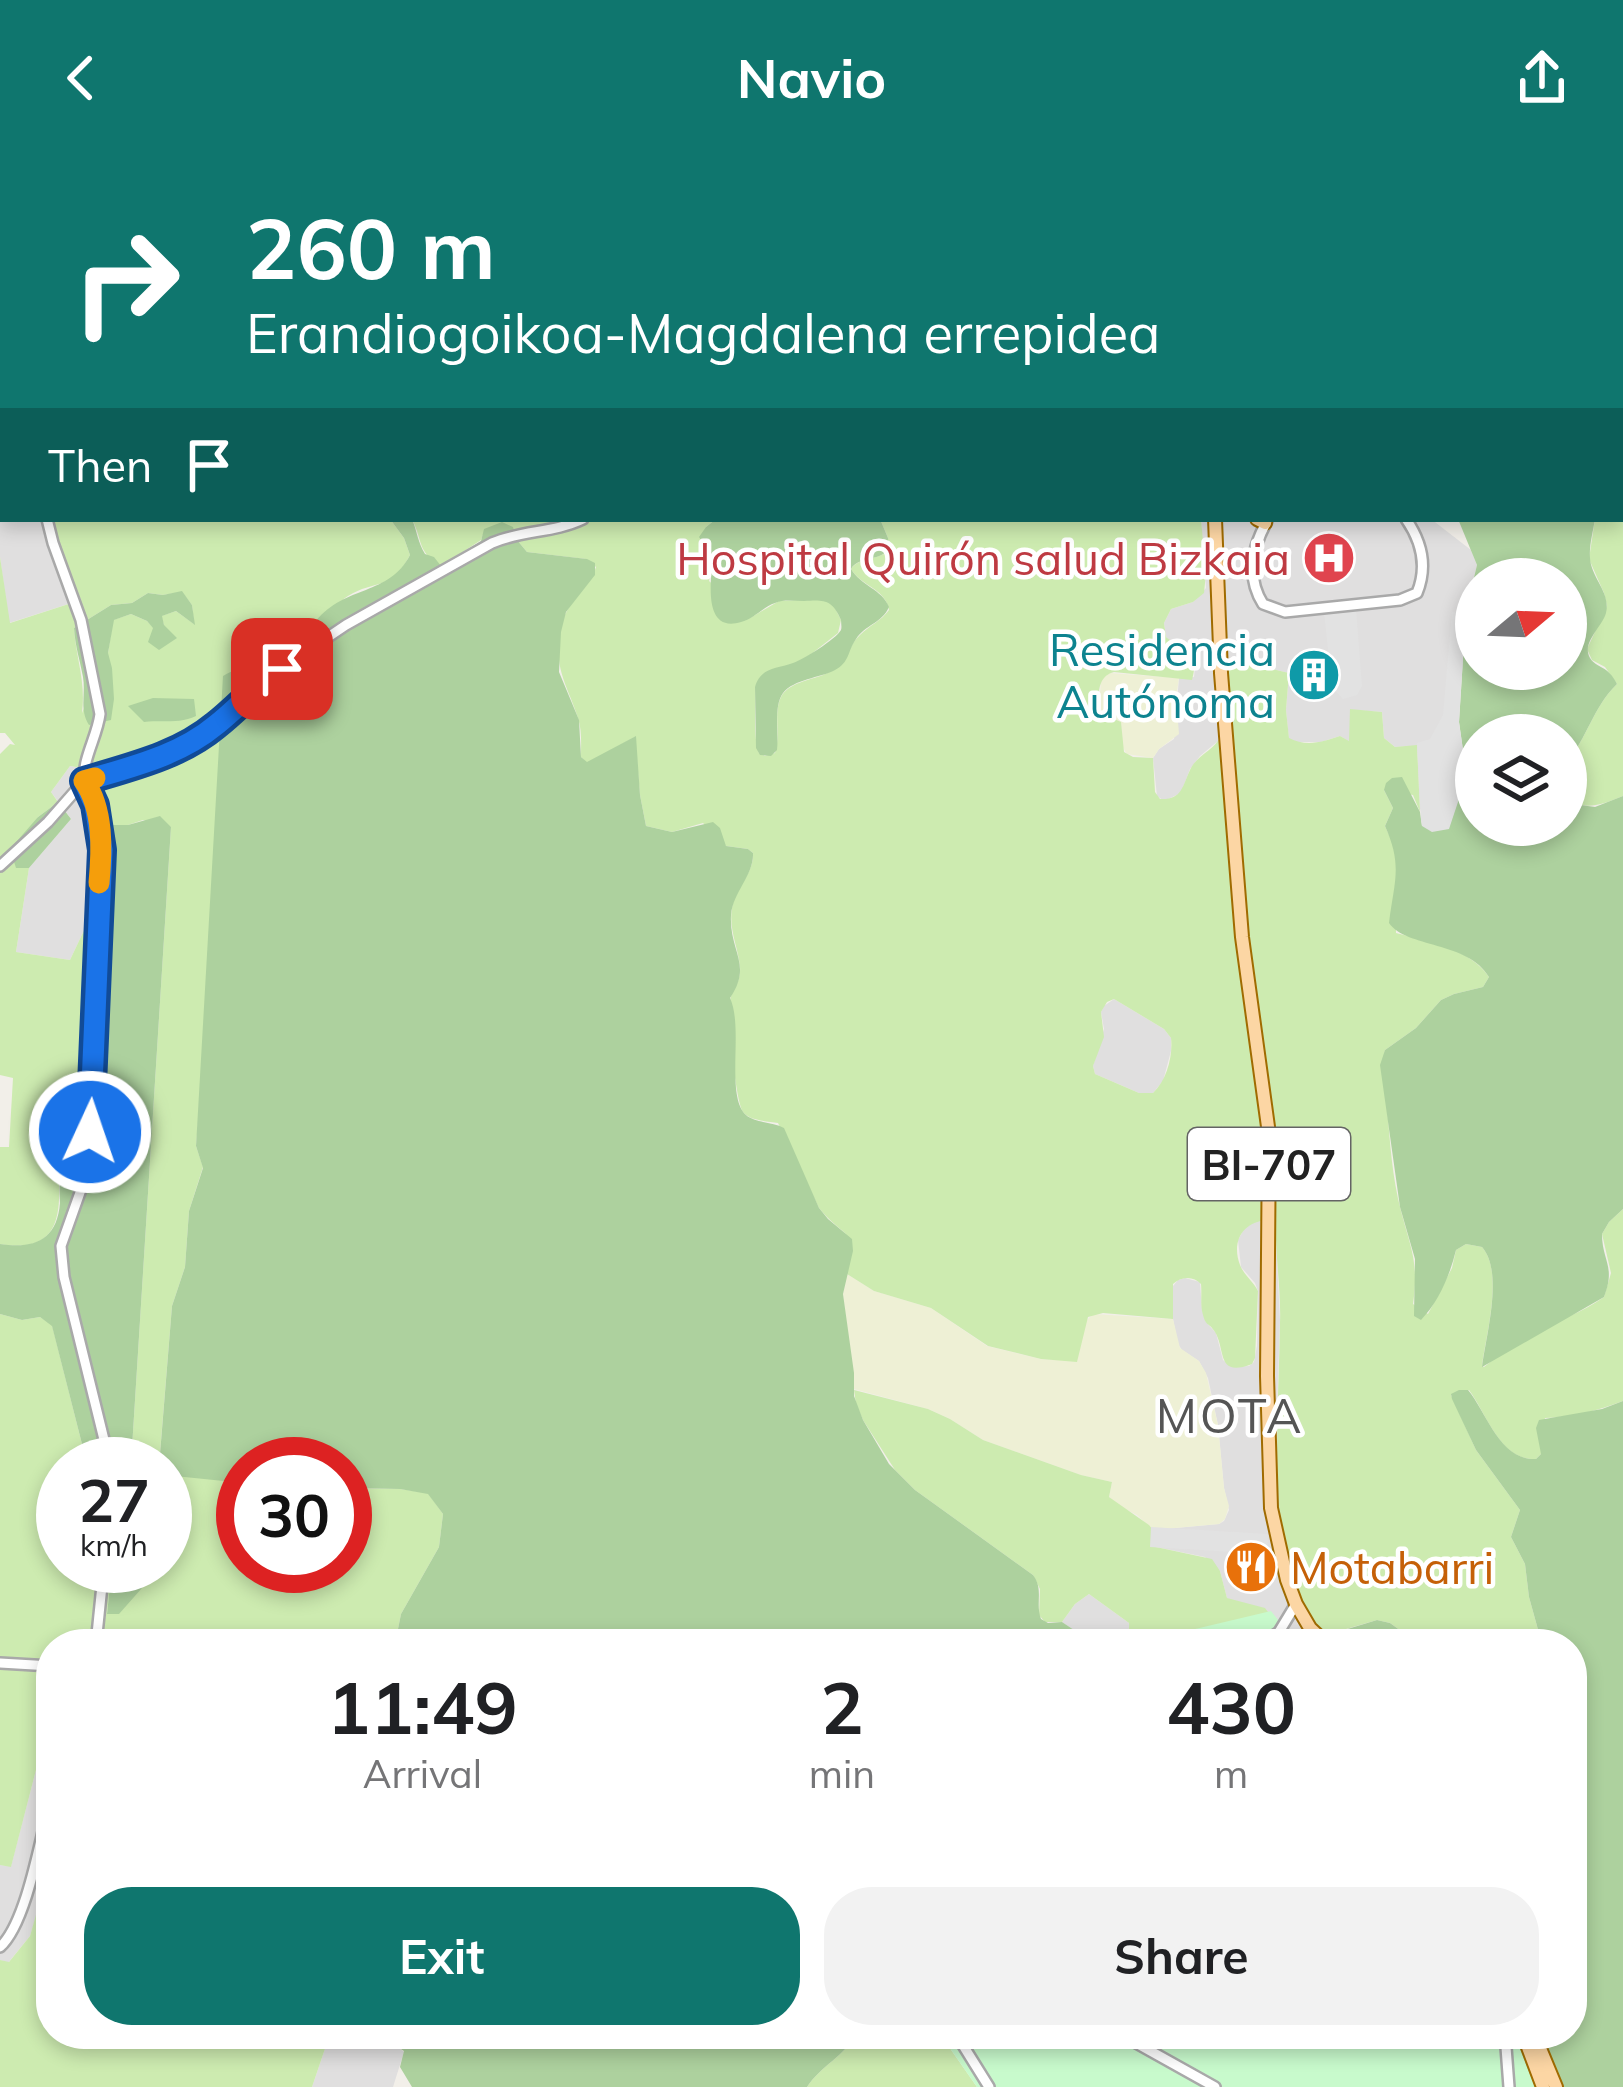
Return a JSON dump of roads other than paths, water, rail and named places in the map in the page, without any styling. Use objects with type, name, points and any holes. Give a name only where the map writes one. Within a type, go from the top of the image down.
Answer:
[{"type":"main road","name":"BI-707","points":[[1211,522],[1221,673]]},
{"type":"main road","name":"BI-707","points":[[1211,522],[1216,639],[1242,937],[1269,1134],[1271,1508],[1287,1580],[1311,1629]]},
{"type":"main road","points":[[1221,638],[1224,522]]},
{"type":"main road","points":[[1536,2049],[1550,2087]]},
{"type":"street","points":[[48,522],[81,620],[100,714],[83,768],[102,850],[88,1170],[61,1246],[64,1277],[103,1437]]},
{"type":"street","points":[[0,866],[84,781],[162,757],[196,739],[269,677],[346,625],[492,543],[512,534],[558,529],[576,522]]},
{"type":"street","points":[[1263,522],[1252,566],[1257,595],[1263,604],[1285,612],[1400,600],[1417,593],[1424,562],[1408,522]]},
{"type":"street","points":[[98,1629],[101,1593]]},
{"type":"street","points":[[1281,1629],[1296,1604]]},
{"type":"street","points":[[0,1663],[36,1665]]},
{"type":"street","points":[[0,1947],[8,1940],[23,1904],[36,1855]]},
{"type":"street","points":[[965,2049],[989,2087]]},
{"type":"street","points":[[1147,2049],[1215,2087]]},
{"type":"street","points":[[1506,2049],[1509,2087]]},
{"type":"place","name":"Hospital Quirón salud Bizkaia","points":[[1329,558]]},
{"type":"place","name":"Residencia Autónoma","points":[[1314,675]]},
{"type":"place","name":"Motabarri","points":[[1251,1567]]},
{"type":"district","name":"MOTA","points":[[1230,1415]]}]
